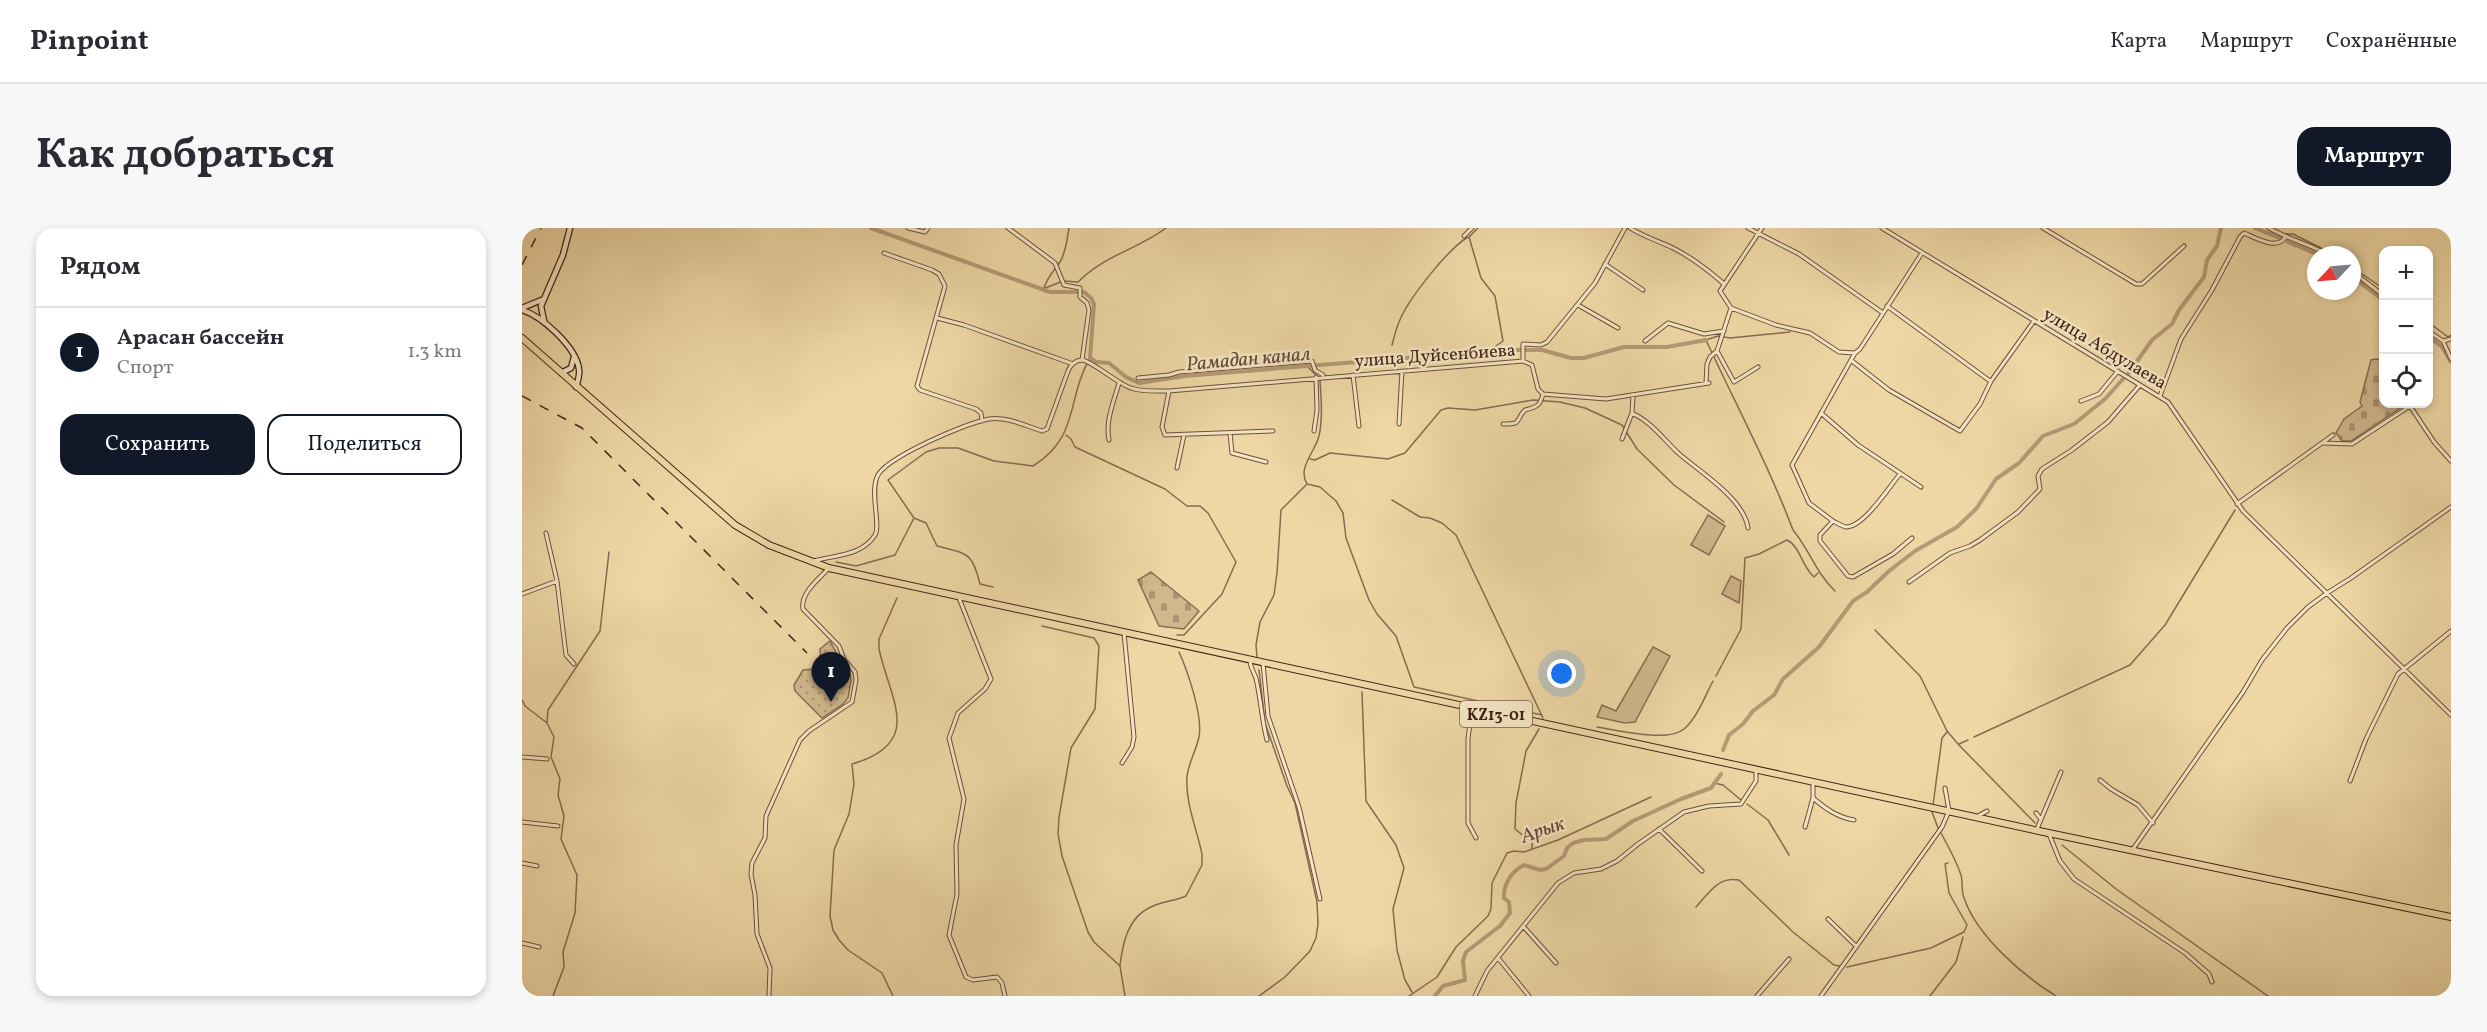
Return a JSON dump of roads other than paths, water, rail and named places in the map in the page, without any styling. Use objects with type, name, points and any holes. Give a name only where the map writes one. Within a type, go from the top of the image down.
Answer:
[{"type":"highway","name":"KZ13-01","points":[[522,338],[735,525],[769,545],[829,568],[2036,831],[2451,917]]},
{"type":"main road","points":[[544,321],[541,306],[563,255],[570,228]]},
{"type":"main road","points":[[522,309],[544,299]]},
{"type":"main road","points":[[522,309],[544,321],[574,357],[579,370],[576,387]]},
{"type":"main road","points":[[561,374],[571,368],[574,357]]},
{"type":"street","points":[[908,228],[920,232],[925,232],[928,228]]},
{"type":"street","points":[[812,562],[858,551],[875,535],[877,526],[873,499],[876,480],[882,468],[912,449],[990,419],[1008,421],[1045,431],[1049,426],[1068,371],[1073,364],[1082,360],[1089,310],[1087,303],[1080,297],[1080,288],[1064,285],[1054,263],[1008,228]]},
{"type":"street","points":[[1464,236],[1472,228]]},
{"type":"street","points":[[1523,362],[1523,344],[1541,345],[1547,342],[1596,283],[1625,228]]},
{"type":"street","points":[[1630,228],[1673,248],[1705,268],[1723,283]]},
{"type":"street","points":[[1748,228],[1799,254],[1883,313]]},
{"type":"street","points":[[1762,228],[1723,283],[1720,291],[1731,308],[1776,325],[1810,333],[1839,352],[1855,353]]},
{"type":"street","name":"улица Абдулаева","points":[[1882,228],[2160,396],[2176,412],[2237,504],[2451,714]]},
{"type":"street","points":[[2043,228],[2136,284],[2142,284],[2184,246]]},
{"type":"street","points":[[2269,228],[2285,238],[2292,238],[2309,246]]},
{"type":"street","points":[[2160,396],[2181,339],[2240,237],[2244,234],[2276,244],[2282,243],[2285,238]]},
{"type":"street","points":[[1900,474],[1870,513],[1851,526],[1845,527],[1809,503],[1792,465],[1855,353],[1860,349],[1922,253]]},
{"type":"street","points":[[884,254],[932,270],[939,274],[945,286],[917,386],[920,390],[976,409],[981,413],[982,421]]},
{"type":"street","points":[[1605,264],[1643,290]]},
{"type":"street","points":[[2361,278],[2379,292]]},
{"type":"street","points":[[1578,305],[1617,328]]},
{"type":"street","points":[[1887,306],[1991,381]]},
{"type":"street","points":[[1503,424],[1519,422],[1525,410],[1537,408],[1541,404],[1543,394],[1606,399],[1707,383],[1707,364],[1710,357],[1717,351],[1731,308]]},
{"type":"street","points":[[937,318],[964,325],[1073,364]]},
{"type":"street","points":[[1851,361],[1889,390],[1960,431],[1980,404],[1991,381],[2034,321]]},
{"type":"street","points":[[1645,341],[1668,323],[1704,334],[1724,331]]},
{"type":"street","points":[[2433,334],[2443,341],[2451,359]]},
{"type":"street","points":[[2443,341],[2451,339]]},
{"type":"street","points":[[1717,351],[1734,382],[1758,367]]},
{"type":"street","name":"улица Дуйсенбиева","points":[[1082,360],[1137,390],[1169,391],[1324,376],[1523,362],[1532,365],[1538,390],[1543,394]]},
{"type":"street","points":[[1138,378],[1179,372],[1312,361],[1315,370],[1324,376]]},
{"type":"street","points":[[1399,424],[1402,371]]},
{"type":"street","points":[[2081,401],[2099,394],[2118,371]]},
{"type":"street","points":[[1353,375],[1359,426]]},
{"type":"street","points":[[1314,431],[1317,410],[1316,377]]},
{"type":"street","points":[[1109,440],[1107,431],[1119,382]]},
{"type":"street","points":[[1909,582],[1950,552],[1973,544],[2018,512],[2040,489],[2038,476],[2042,469],[2108,422],[2140,385]]},
{"type":"street","points":[[1169,391],[1162,432],[1165,435],[1273,430]]},
{"type":"street","points":[[1622,439],[1632,412],[1633,395]]},
{"type":"street","points":[[2323,442],[2352,444],[2410,406],[2434,442],[2451,460]]},
{"type":"street","points":[[1632,412],[1648,421],[1678,453],[1703,471],[1737,507],[1747,521],[1748,528]]},
{"type":"street","points":[[1821,414],[1858,445],[1921,487]]},
{"type":"street","points":[[1230,433],[1232,453],[1266,462]]},
{"type":"street","points":[[1177,468],[1184,435]]},
{"type":"street","points":[[2237,504],[2333,435]]},
{"type":"street","points":[[2132,850],[2243,692],[2262,660],[2291,623],[2327,593],[2407,541],[2451,507]]},
{"type":"street","points":[[1833,521],[1820,535],[1820,541],[1848,576],[1853,577],[1893,554],[1912,538]]},
{"type":"street","points":[[546,533],[557,581],[566,655],[574,664]]},
{"type":"street","points":[[769,996],[770,968],[757,934],[752,863],[765,838],[766,816],[800,740],[809,731],[852,702],[856,680],[855,672],[844,659],[839,645],[803,609],[801,603],[829,568]]},
{"type":"street","points":[[522,594],[557,581]]},
{"type":"street","points":[[959,596],[991,679],[985,689],[958,713],[950,734],[951,749],[964,799],[956,845],[957,894],[949,935],[966,977],[973,980],[997,976],[1002,983],[1005,996]]},
{"type":"street","points":[[2350,781],[2398,674],[2451,631]]},
{"type":"street","points":[[1122,763],[1132,747],[1134,737],[1124,633]]},
{"type":"street","points":[[1250,660],[1250,666],[1257,680],[1261,715],[1267,740]]},
{"type":"street","points":[[1263,663],[1268,716],[1299,807],[1320,899]]},
{"type":"street","points":[[1472,708],[1468,739],[1468,823],[1476,838]]},
{"type":"street","points":[[522,757],[547,759]]},
{"type":"street","points":[[1475,996],[1484,975],[1558,883],[1574,873],[1601,869],[1617,861],[1684,812],[1709,806],[1741,804],[1755,781],[1756,770]]},
{"type":"street","points":[[2036,831],[2061,772]]},
{"type":"street","points":[[2100,780],[2138,805],[2153,823]]},
{"type":"street","points":[[1805,827],[1813,798],[1813,782]]},
{"type":"street","points":[[1821,996],[1942,827],[1948,811],[1945,788]]},
{"type":"street","points":[[1813,798],[1832,813],[1854,820]]},
{"type":"street","points":[[1976,817],[1988,811]]},
{"type":"street","points":[[2036,813],[2040,818]]},
{"type":"street","points":[[522,822],[558,826]]},
{"type":"street","points":[[1659,829],[1702,871]]},
{"type":"street","points":[[2049,833],[2060,861],[2074,879],[2185,953],[2209,974],[2212,982]]},
{"type":"street","points":[[522,863],[537,866]]},
{"type":"street","points":[[1828,919],[1856,946]]},
{"type":"street","points":[[1523,926],[1556,963]]},
{"type":"street","points":[[522,943],[538,947]]},
{"type":"street","points":[[1498,958],[1529,996]]},
{"type":"street","points":[[1757,996],[1789,959]]},
{"type":"waterway","name":"Рамадан канал","points":[[871,228],[1050,292],[1084,292],[1094,304],[1090,358],[1096,362],[1109,363],[1126,377],[1139,383],[1185,376],[1505,350],[1542,350],[1571,358],[1584,358],[1624,347],[1667,347],[1706,340]]},
{"type":"waterway","points":[[1044,288],[1062,258],[1069,228]]},
{"type":"waterway","points":[[1043,289],[1063,281],[1078,282],[1099,265],[1166,228]]},
{"type":"waterway","points":[[1478,228],[1469,237],[1481,278],[1495,296],[1503,341],[1489,351]]},
{"type":"waterway","points":[[2128,374],[2152,340],[2172,324],[2179,310],[2204,277],[2207,260],[2217,246],[2221,228]]},
{"type":"waterway","points":[[2255,228],[2282,239]]},
{"type":"waterway","points":[[2285,234],[2293,234],[2317,246]]},
{"type":"waterway","points":[[1392,345],[1399,322],[1420,288],[1450,252],[1468,237]]},
{"type":"waterway","points":[[2288,242],[2307,250]]},
{"type":"waterway","points":[[2361,273],[2379,286]]},
{"type":"waterway","points":[[2361,283],[2383,300]]},
{"type":"waterway","points":[[2433,326],[2448,337],[2451,335]]},
{"type":"waterway","points":[[1790,332],[1730,338],[1718,336],[1706,340],[1762,457],[1793,530],[1823,577],[1835,591]]},
{"type":"waterway","points":[[2433,340],[2442,347],[2451,362]]},
{"type":"waterway","points":[[993,587],[980,584],[974,565],[967,556],[937,546],[926,523],[914,518],[888,480],[926,452],[939,448],[958,448],[994,461],[1033,466],[1048,455],[1065,430],[1090,358]]},
{"type":"waterway","points":[[1307,366],[1317,376]]},
{"type":"waterway","points":[[1723,750],[1729,735],[1743,724],[1753,711],[1774,695],[1783,679],[1819,647],[1853,601],[1915,551],[1957,527],[1976,509],[1996,479],[2019,463],[2043,436],[2074,424],[2105,399],[2123,379]]},
{"type":"waterway","points":[[1320,380],[1319,436],[1305,466],[1304,478],[1307,484],[1320,487],[1336,501],[1343,513],[1346,538],[1369,600],[1377,614],[1396,636],[1414,687],[1542,715]]},
{"type":"waterway","points":[[1310,459],[1315,460],[1330,453],[1388,459],[1405,453],[1441,410],[1448,408],[1475,410],[1533,400],[1560,402],[1585,408],[1622,425],[1637,449],[1674,485],[1724,522]]},
{"type":"waterway","points":[[1066,435],[1075,447],[1165,489],[1187,506],[1200,506],[1208,513],[1236,562],[1222,594],[1184,635],[1177,635]]},
{"type":"waterway","points":[[1257,657],[1256,645],[1260,622],[1274,595],[1281,510],[1306,485]]},
{"type":"waterway","points":[[1392,500],[1420,517],[1442,523],[1456,535],[1543,718]]},
{"type":"waterway","points":[[1974,737],[2130,665],[2165,625],[2235,510]]},
{"type":"waterway","points":[[836,562],[856,566],[895,555],[914,518]]},
{"type":"waterway","points":[[1716,676],[1741,629],[1745,558],[1759,554],[1787,540],[1795,547],[1810,573],[1814,577],[1818,573]]},
{"type":"waterway","points":[[547,722],[548,710],[600,631],[609,552]]},
{"type":"waterway","points":[[893,996],[882,973],[848,950],[839,940],[833,930],[830,916],[834,850],[849,814],[854,784],[852,764],[875,755],[889,744],[896,732],[895,702],[879,649],[879,639],[897,598]]},
{"type":"waterway","points":[[1042,626],[1094,638],[1099,646],[1095,709],[1071,748],[1058,834],[1062,856],[1088,932],[1094,942],[1120,966],[1125,996]]},
{"type":"waterway","points":[[1875,630],[1920,676],[1947,731],[2035,823]]},
{"type":"waterway","points":[[1120,965],[1125,939],[1132,923],[1145,910],[1186,896],[1202,865],[1202,854],[1187,787],[1189,767],[1199,737],[1199,718],[1190,682],[1179,652]]},
{"type":"waterway","points":[[1259,670],[1265,723],[1295,803],[1317,902],[1318,924],[1316,938],[1310,951],[1285,977],[1259,996]]},
{"type":"waterway","points":[[1597,727],[1654,735],[1676,733],[1684,729],[1693,719],[1713,681]]},
{"type":"waterway","points":[[1362,692],[1366,801],[1396,845],[1404,868],[1393,909],[1397,950],[1405,980],[1412,992]]},
{"type":"waterway","points":[[522,700],[525,706],[547,723],[554,737],[551,757],[560,779],[558,795],[564,816],[561,839],[577,875],[575,913],[563,952],[564,967],[553,996]]},
{"type":"waterway","points":[[1532,849],[1532,843],[1515,829],[1516,803],[1526,751],[1539,729]]},
{"type":"waterway","points":[[1933,805],[1942,738],[1947,732]]},
{"type":"waterway","points":[[1959,744],[1968,740]]},
{"type":"waterway","points":[[1435,996],[1443,986],[1465,980],[1463,961],[1466,952],[1500,926],[1510,913],[1509,902],[1504,898],[1505,888],[1512,874],[1524,865],[1540,870],[1546,869],[1564,856],[1567,848],[1573,843],[1606,839],[1633,821],[1711,788],[1721,774]]},
{"type":"waterway","points":[[1714,783],[1723,785],[1741,800]]},
{"type":"waterway","name":"Арык","points":[[1409,996],[1437,977],[1456,947],[1488,916],[1491,909],[1492,883],[1507,853],[1524,852],[1558,840],[1651,797]]},
{"type":"waterway","points":[[1747,804],[1768,820],[1789,855]]},
{"type":"waterway","points":[[1932,812],[1938,828]]},
{"type":"waterway","points":[[1941,833],[1961,875],[1964,898],[1979,926],[2015,966],[2056,996]]},
{"type":"waterway","points":[[2062,845],[2116,889],[2268,996]]},
{"type":"waterway","points":[[1847,967],[1931,948],[1964,932],[1967,925],[1949,893],[1945,864],[1948,863]]},
{"type":"waterway","points":[[1696,907],[1720,883],[1732,879],[1739,880],[1793,932],[1834,965],[1840,966]]},
{"type":"waterway","points":[[1930,996],[1956,962],[1963,937]]},
{"type":"railway","points":[[522,265],[541,228]]},
{"type":"railway","points":[[522,396],[582,428],[807,653]]},
{"type":"place","name":"Арасан бассейн","points":[[831,702]]}]
